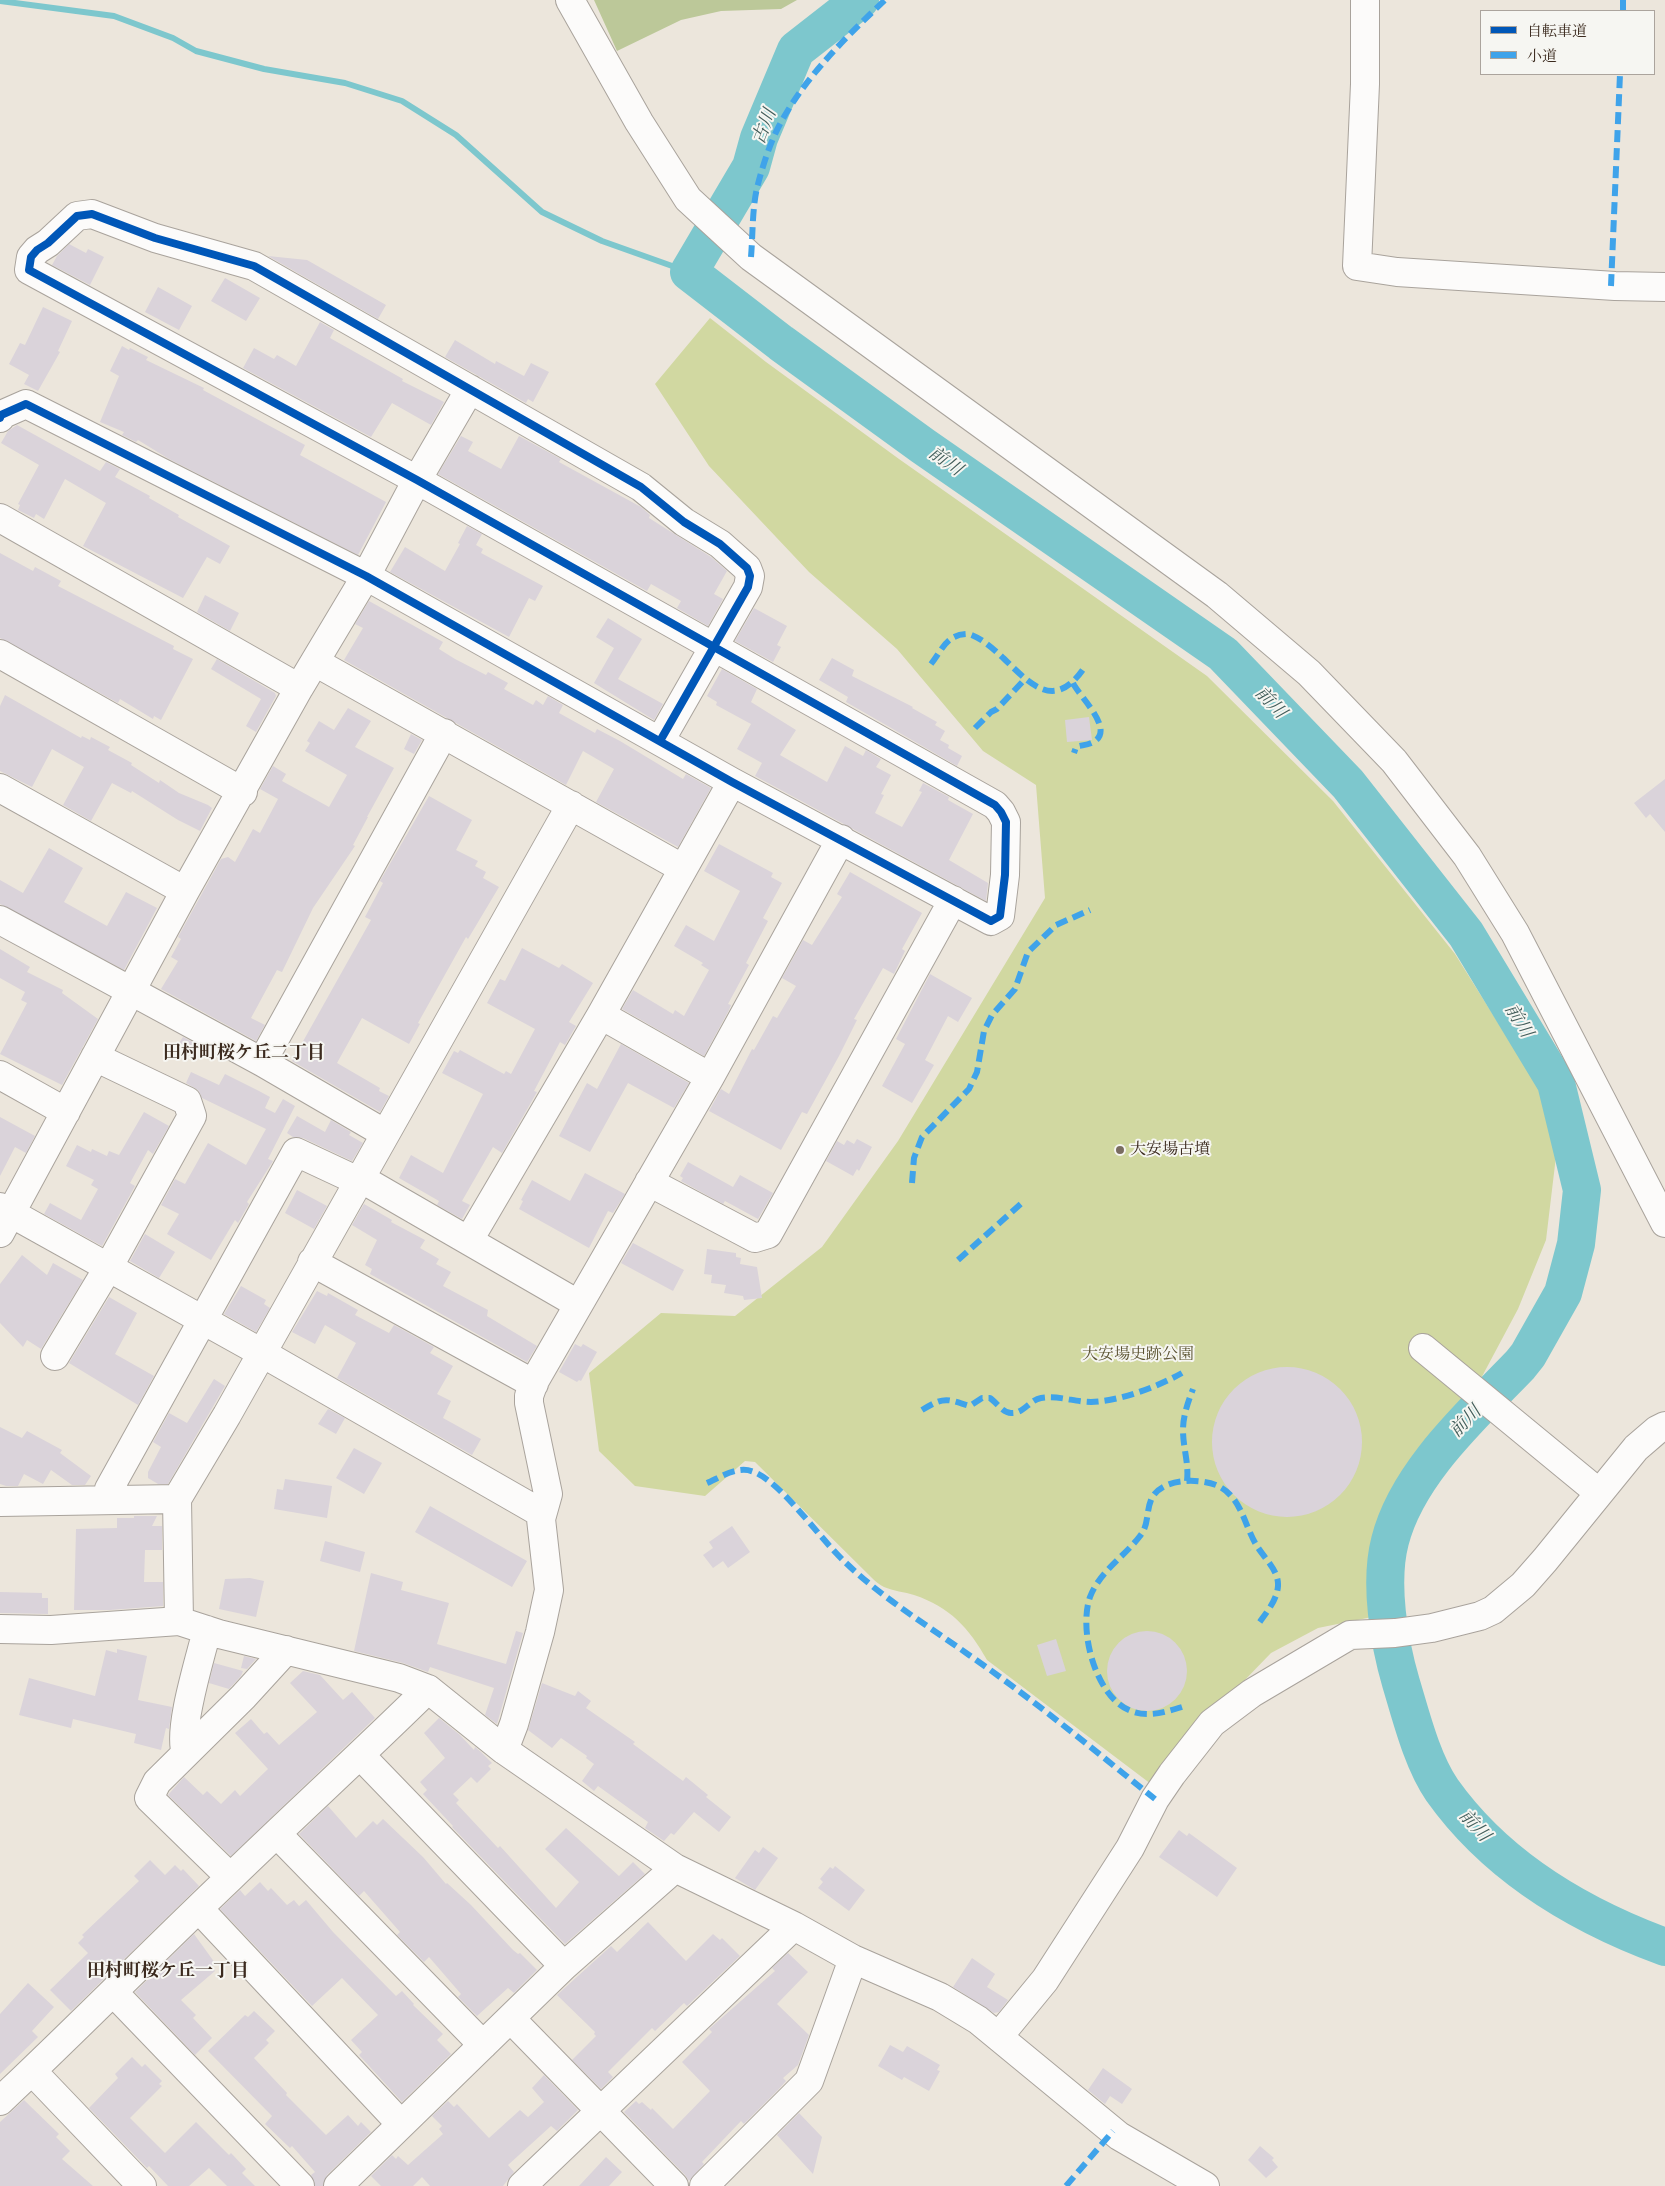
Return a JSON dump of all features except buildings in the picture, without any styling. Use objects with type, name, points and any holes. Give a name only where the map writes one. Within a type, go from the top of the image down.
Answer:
[{"type":"street","points":[[570,0],[639,122],[688,199],[705,216],[751,257],[1217,595],[1309,673],[1387,754],[1467,856],[1515,933],[1665,1223]]},
{"type":"street","points":[[1365,0],[1365,84],[1357,266],[1397,272],[1615,286],[1665,287]]},
{"type":"street","points":[[0,418],[1,415],[26,404],[366,576],[732,782],[991,921],[1000,916],[1005,875],[1006,822],[995,805],[714,648],[417,480],[29,270],[31,257],[78,216],[92,214],[155,238],[262,269],[641,487],[684,522],[720,544],[747,568],[750,576],[748,588],[714,648],[660,741]]},
{"type":"street","points":[[470,389],[417,480],[366,576],[299,688],[185,891],[66,1112],[4,1218],[108,1268],[262,1353],[542,1513]]},
{"type":"street","points":[[0,518],[299,688]]},
{"type":"street","points":[[0,654],[242,792]]},
{"type":"street","points":[[315,662],[682,868]]},
{"type":"street","points":[[262,1062],[444,733]]},
{"type":"street","points":[[469,1240],[601,1015],[732,782]]},
{"type":"street","points":[[0,788],[185,891]]},
{"type":"street","points":[[179,1621],[178,1499],[570,804]]},
{"type":"street","points":[[504,1750],[514,1724],[538,1642],[549,1590],[542,1513],[548,1494],[529,1396],[578,1304],[710,1077],[841,839]]},
{"type":"street","points":[[649,1182],[755,1238],[768,1234],[953,900]]},
{"type":"street","points":[[0,920],[262,1062],[384,1133]]},
{"type":"street","points":[[601,1015],[710,1077]]},
{"type":"street","points":[[55,1356],[108,1268],[192,1116],[187,1101],[95,1057]]},
{"type":"street","points":[[0,1075],[66,1112]]},
{"type":"street","points":[[106,1500],[109,1489],[204,1321],[296,1152],[359,1180],[469,1240],[578,1304]]},
{"type":"street","points":[[312,1262],[534,1384]]},
{"type":"street","points":[[1423,1348],[1598,1492]]},
{"type":"street","points":[[999,2036],[1046,1980],[1130,1848],[1155,1799],[1172,1774],[1212,1724],[1252,1692],[1350,1635],[1395,1633],[1432,1628],[1473,1618],[1493,1610],[1523,1584],[1545,1560],[1598,1492],[1636,1448],[1657,1430],[1665,1426]]},
{"type":"street","points":[[0,1502],[178,1499]]},
{"type":"street","points":[[0,1629],[51,1630],[179,1621],[207,1630],[399,1678],[428,1689],[504,1750],[674,1868],[794,1926],[854,1959],[940,1998],[978,2020],[1119,2136],[1205,2186]]},
{"type":"street","points":[[186,1753],[184,1747],[185,1725],[207,1630]]},
{"type":"street","points":[[230,1877],[149,1798],[156,1782],[243,1697],[286,1650]]},
{"type":"street","points":[[0,2101],[114,1993],[230,1877],[361,1756],[428,1689]]},
{"type":"street","points":[[361,1756],[564,1966]]},
{"type":"street","points":[[277,1834],[483,2045]]},
{"type":"street","points":[[338,2186],[564,1966],[674,1868]]},
{"type":"street","points":[[199,1909],[400,2124]]},
{"type":"street","points":[[522,2186],[794,1926]]},
{"type":"street","points":[[704,2186],[809,2082],[854,1959]]},
{"type":"street","points":[[114,1993],[300,2186]]},
{"type":"street","points":[[511,2019],[601,2109],[674,2186]]},
{"type":"street","points":[[32,2071],[142,2186]]},
{"type":"green space","points":[[594,0],[797,0],[781,9],[721,11],[681,20],[617,51]]},
{"type":"green space","name":"大安場史跡公園","points":[[710,318],[766,362],[899,459],[1207,676],[1333,801],[1455,954],[1540,1090],[1557,1148],[1546,1240],[1518,1309],[1454,1429],[1393,1572],[1377,1616],[1318,1628],[1271,1653],[1151,1784],[987,1660],[973,1638],[948,1612],[927,1600],[882,1586],[876,1582],[755,1462],[745,1461],[705,1496],[635,1486],[599,1451],[589,1373],[661,1313],[735,1316],[822,1247],[898,1141],[1045,898],[1036,785],[983,751],[897,649],[809,572],[709,466],[655,384]]},
{"type":"waterway","name":"前川","points":[[860,0],[796,50],[759,138],[751,167],[689,272],[781,343],[923,446],[1223,654],[1348,784],[1466,934],[1556,1083],[1582,1190],[1576,1244],[1563,1293],[1528,1355],[1444,1446],[1426,1468],[1411,1492],[1399,1516],[1390,1541],[1387,1557],[1385,1594],[1389,1631],[1413,1724],[1423,1752],[1442,1790],[1464,1817],[1487,1842],[1513,1865],[1541,1885],[1601,1920],[1665,1947]]},
{"type":"waterway","points":[[0,1],[114,16],[173,38],[196,51],[264,69],[345,83],[402,101],[456,135],[542,212],[602,241],[689,272]]},
{"type":"marked path","points":[[751,257],[756,192],[767,154],[779,126],[789,108],[813,75],[841,43],[885,0]]},
{"type":"marked path","points":[[1623,0],[1623,10]]},
{"type":"marked path","points":[[1611,286],[1620,75]]},
{"type":"marked path","points":[[931,664],[946,643],[955,637],[969,634],[984,642],[1026,679],[1040,688],[1054,691],[1069,685],[1084,668]]},
{"type":"marked path","points":[[975,728],[991,712],[997,709],[1026,678]]},
{"type":"marked path","points":[[1073,683],[1098,720],[1100,728],[1100,735],[1095,741],[1076,747],[1074,753]]},
{"type":"marked path","points":[[912,1183],[914,1158],[922,1137],[969,1089],[977,1072],[984,1031],[992,1015],[1015,989],[1028,952],[1056,925],[1090,910]]},
{"type":"marked path","points":[[958,1260],[1023,1202]]},
{"type":"marked path","points":[[922,1410],[936,1402],[946,1400],[970,1406],[982,1398],[990,1398],[1008,1413],[1016,1413],[1033,1401],[1041,1398],[1053,1397],[1085,1402],[1102,1401],[1138,1392],[1182,1373]]},
{"type":"marked path","points":[[1187,1481],[1183,1425],[1193,1389]]},
{"type":"marked path","points":[[707,1483],[742,1470],[754,1472],[765,1478],[789,1499],[835,1552],[874,1588],[1017,1690],[1155,1799]]},
{"type":"marked path","points":[[1182,1707],[1146,1714],[1134,1712],[1121,1705],[1109,1694],[1100,1680],[1093,1663],[1086,1628],[1087,1611],[1094,1588],[1106,1572],[1134,1544],[1143,1532],[1151,1500],[1162,1487],[1180,1482],[1199,1481],[1216,1485],[1232,1496],[1257,1546],[1274,1570],[1278,1581],[1275,1597],[1257,1626]]},
{"type":"marked path","points":[[1066,2186],[1113,2131]]},
{"type":"cycle path","points":[[0,418],[1,415],[26,404],[366,576],[732,782],[991,921],[1000,916],[1005,875],[1006,822],[995,805],[417,480],[29,270],[31,257],[77,216],[92,214],[155,238],[254,266],[641,487],[684,522],[720,544],[747,568],[750,576],[748,587],[660,741]]},
{"type":"place","name":"大安場古墳","points":[[1120,1150]]},
{"type":"district","name":"田村町桜ケ丘二丁目","points":[[244,1053]]},
{"type":"district","name":"田村町桜ケ丘一丁目","points":[[168,1971]]},
{"type":"water label","name":"古川","points":[[765,127]]}]
